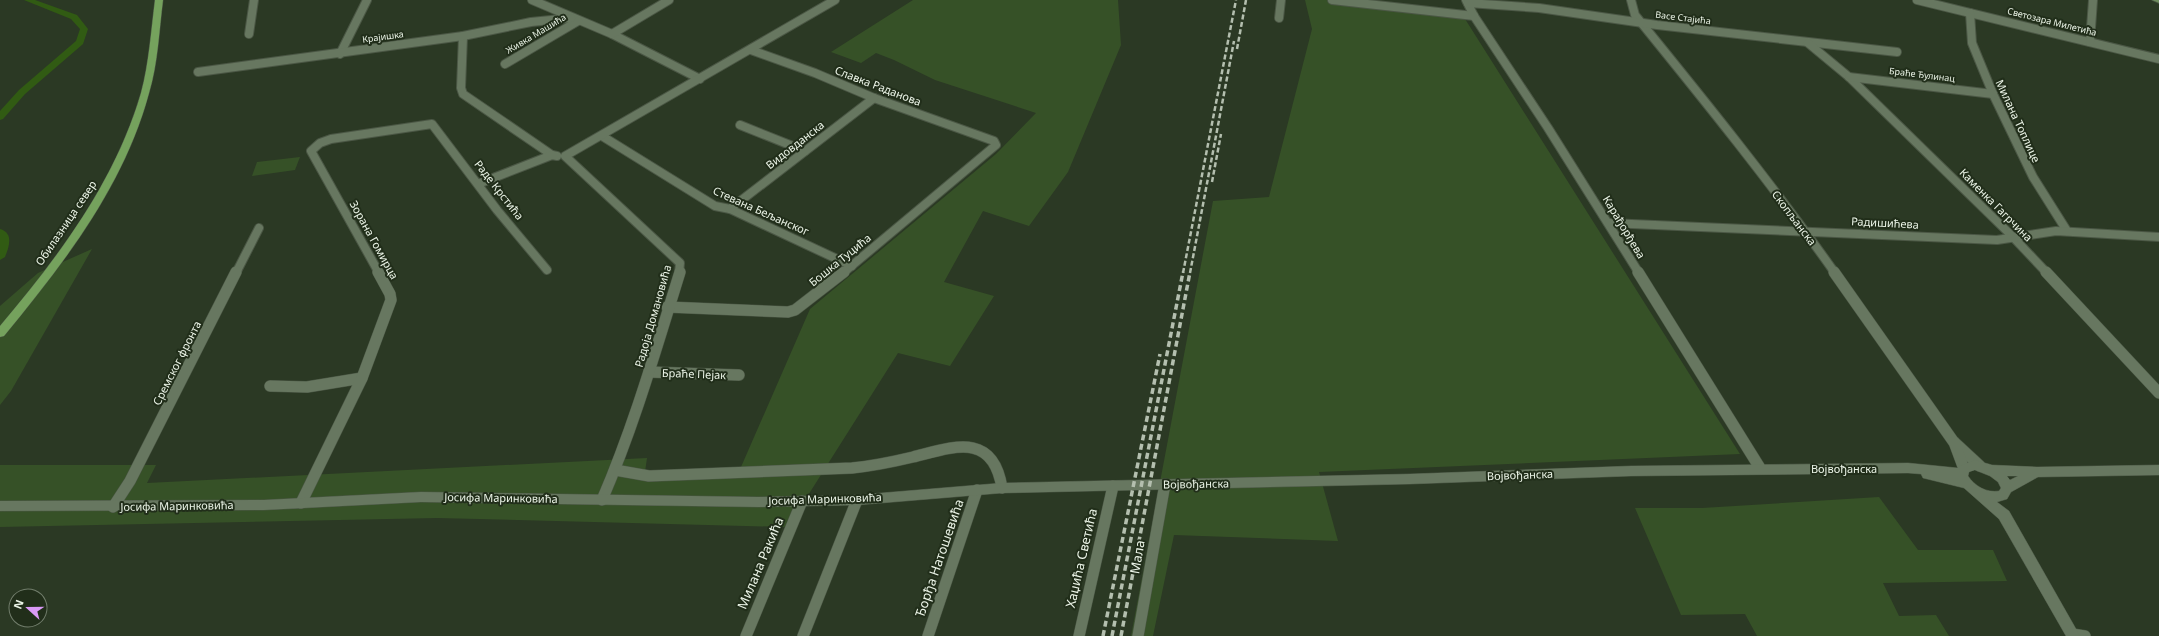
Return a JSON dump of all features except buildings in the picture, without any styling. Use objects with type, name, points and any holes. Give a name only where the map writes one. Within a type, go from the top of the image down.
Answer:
[{"type":"main road","name":"Обилазница север","points":[[0,333],[26,302],[72,240],[95,205],[119,162],[133,132],[145,93],[158,0]]},
{"type":"street","points":[[249,34],[254,0]]},
{"type":"street","points":[[340,54],[367,0]]},
{"type":"street","points":[[532,0],[574,20],[612,34],[700,79]]},
{"type":"street","points":[[612,34],[669,0]]},
{"type":"street","points":[[478,184],[552,156],[565,156],[751,50],[835,0]]},
{"type":"street","points":[[1279,18],[1281,0]]},
{"type":"street","points":[[1332,0],[1474,16]]},
{"type":"street","name":"Скопљанска","points":[[1631,0],[1634,15],[1716,115],[1805,231],[1953,440],[1985,468]]},
{"type":"street","name":"Светозара Милетића","points":[[1917,0],[2159,59]]},
{"type":"street","points":[[2090,42],[2091,9],[2093,0]]},
{"type":"street","name":"Карађорђева","points":[[1467,2],[1474,16],[1535,106],[1609,223],[1642,280],[1760,468]]},
{"type":"street","name":"Васе Стајића","points":[[1467,2],[1539,8],[1808,43],[1897,52]]},
{"type":"street","name":"Милана Топлице","points":[[1970,13],[1972,43],[1993,94],[2033,177],[2066,231]]},
{"type":"street","name":"Крајишка","points":[[198,72],[340,54],[463,36],[531,22],[574,20]]},
{"type":"street","name":"Живка Машића","points":[[505,64],[574,20]]},
{"type":"street","points":[[463,36],[461,88],[463,94],[552,156]]},
{"type":"street","name":"Каменка Гагрчина","points":[[1808,43],[1849,76],[2012,237],[2159,393]]},
{"type":"street","name":"Славка Раданова","points":[[751,50],[815,73],[874,98],[996,143]]},
{"type":"street","name":"Браће Ђулинац","points":[[1849,76],[1993,94]]},
{"type":"street","name":"Видовданска","points":[[730,209],[874,98]]},
{"type":"street","name":"Раде Крстића","points":[[432,124],[547,270]]},
{"type":"street","name":"Зорана Гомирца","points":[[302,503],[362,378],[390,300],[390,294],[311,152],[314,147],[323,140],[432,124]]},
{"type":"street","points":[[740,125],[805,151]]},
{"type":"street","name":"Стевана Бељанског","points":[[602,136],[715,206],[730,209],[852,266]]},
{"type":"street","name":"Бошка Туцића","points":[[667,307],[788,312],[805,305],[992,149],[996,143]]},
{"type":"street","name":"Радоја Домановића","points":[[565,156],[680,263],[680,271],[667,307],[649,372],[615,470],[602,500]]},
{"type":"street","name":"Радишићева","points":[[1609,223],[1997,240],[2047,231],[2159,237]]},
{"type":"street","name":"Сремског фронта","points":[[114,507],[133,474],[259,228]]},
{"type":"street","name":"Браће Пејак","points":[[649,372],[739,375]]},
{"type":"street","points":[[270,386],[307,387],[362,378]]},
{"type":"street","name":"Скопљанска","points":[[1953,440],[1964,475]]},
{"type":"street","points":[[615,470],[649,476],[852,468],[878,465],[958,446],[971,447],[992,457],[1001,478],[1002,488]]},
{"type":"street","points":[[2076,635],[2004,515],[1978,492],[1964,475],[1970,466],[2037,472],[2159,470]]},
{"type":"street","name":"Војвођанска","points":[[1141,484],[1410,480],[1631,471],[1760,468],[1899,469],[1964,475]]},
{"type":"street","points":[[1985,468],[2002,478],[2005,492],[2004,515]]},
{"type":"street","points":[[1978,492],[1992,497],[2005,492],[2037,472]]},
{"type":"street","name":"Јосифа Маринковића","points":[[0,506],[114,507],[302,503],[421,497],[602,500],[857,500],[1002,488],[1141,484]]},
{"type":"street","name":"Мала","points":[[1138,636],[1165,484]]},
{"type":"street","name":"Хаџића Светића","points":[[1079,636],[1113,486]]},
{"type":"street","name":"Ђорђа Натошевића","points":[[928,636],[977,490]]},
{"type":"street","points":[[803,636],[857,500]]},
{"type":"street","name":"Милана Ракића","points":[[746,636],[802,501]]},
{"type":"green space","points":[[913,0],[1118,0],[1121,45],[1068,172],[1029,226],[983,211],[944,282],[994,296],[950,366],[898,353],[788,527],[437,518],[0,527],[0,465],[156,465],[147,483],[647,458],[645,472],[741,467],[810,309],[996,154],[1036,113],[935,80],[876,53],[861,63],[831,52]]},
{"type":"green space","points":[[1305,0],[1355,0],[1460,11],[1740,454],[1319,472],[1338,541],[1174,535],[1153,636],[1131,636],[1213,201],[1269,197],[1312,29]]},
{"type":"green space","points":[[300,157],[295,170],[252,176],[257,162]]},
{"type":"green space","points":[[92,249],[11,391],[0,405],[0,306],[38,273]]},
{"type":"green space","points":[[1879,497],[1918,550],[1993,550],[2007,581],[1883,583],[1899,616],[1936,615],[1949,636],[1757,636],[1745,614],[1681,615],[1635,508],[1702,508]]},
{"type":"waterway","points":[[0,117],[22,92],[80,42],[84,29],[74,17],[28,0]]},
{"type":"waterway","points":[[0,232],[5,241],[0,257]]},
{"type":"railway","points":[[1183,273],[1236,0]]},
{"type":"railway","points":[[1237,49],[1246,0]]},
{"type":"railway","points":[[1190,273],[1234,41]]},
{"type":"railway","points":[[1212,182],[1221,134]]},
{"type":"railway","points":[[1112,636],[1183,272]]},
{"type":"railway","points":[[1121,636],[1190,272]]},
{"type":"railway","points":[[1103,636],[1160,354]]}]
